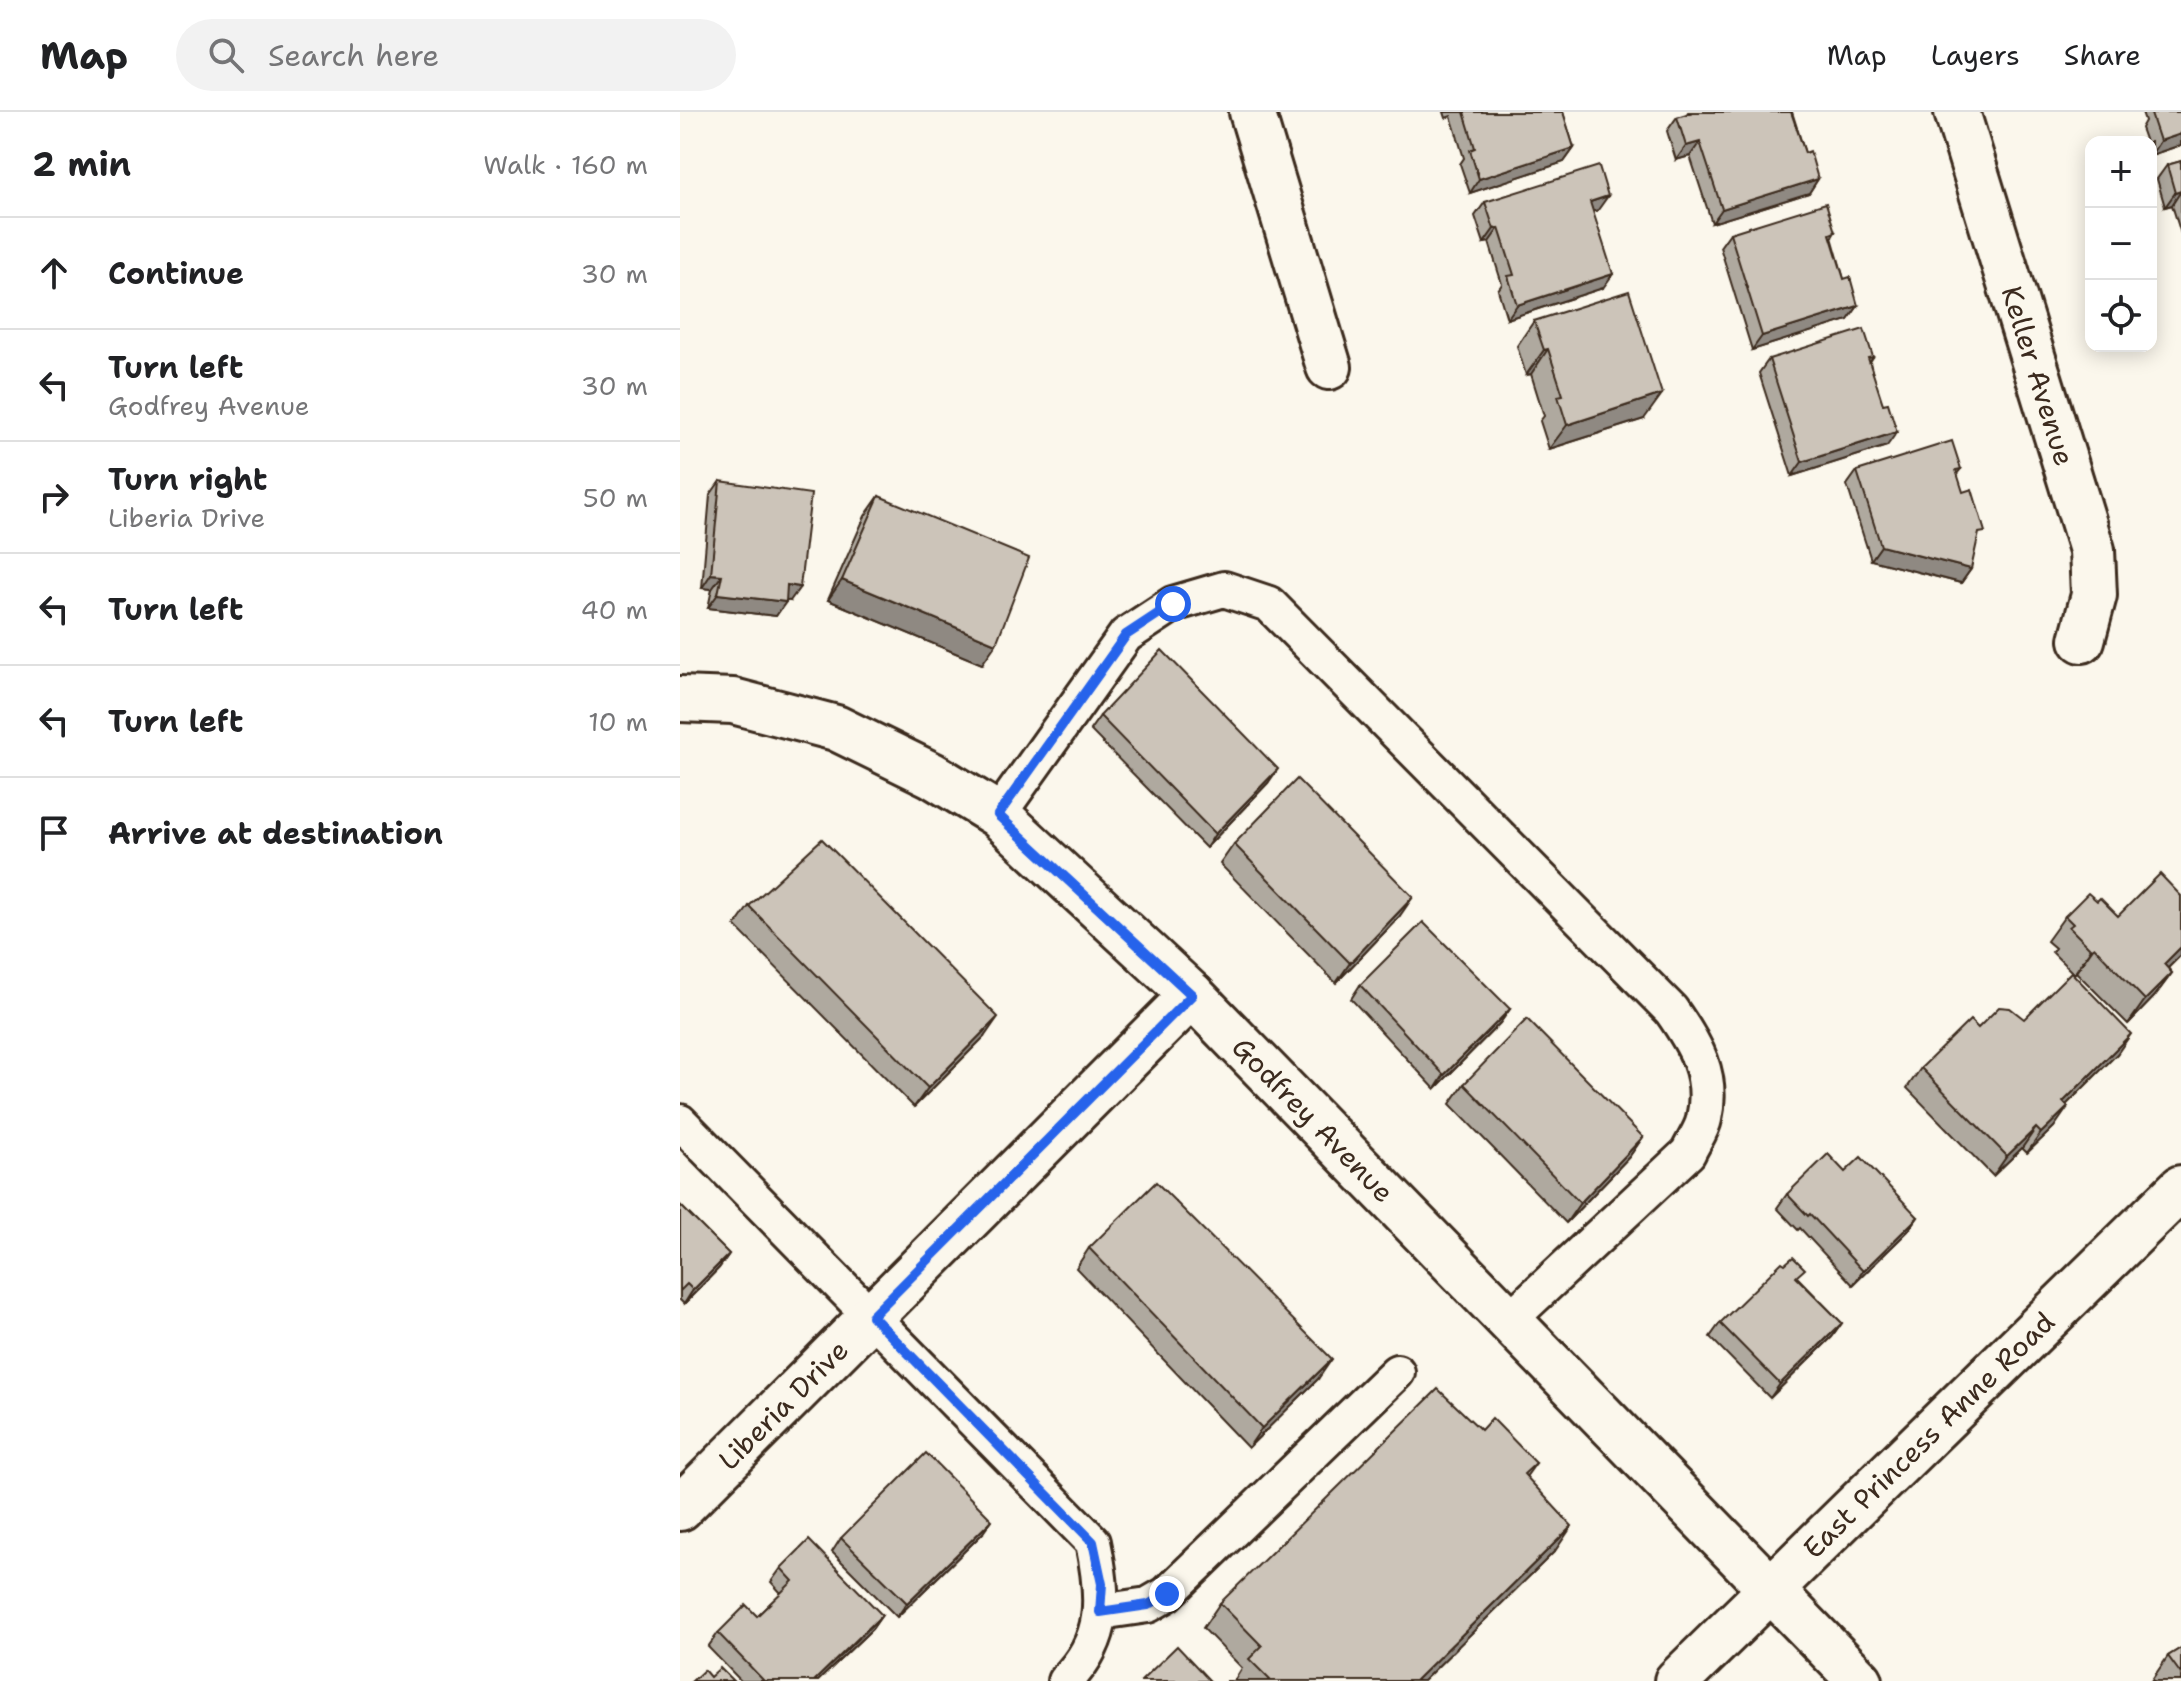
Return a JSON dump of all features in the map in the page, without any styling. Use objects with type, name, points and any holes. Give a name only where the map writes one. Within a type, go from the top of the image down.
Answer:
[{"type":"street","points":[[1252,112],[1329,367]]},
{"type":"street","name":"Keller Avenue","points":[[1957,112],[2092,550],[2094,595],[2082,640]]},
{"type":"street","name":"Godfrey Avenue","points":[[680,699],[733,701],[836,728],[932,775],[998,815],[1192,995],[1860,1681]]},
{"type":"street","name":"Liberia Drive","points":[[680,1508],[1192,995]]},
{"type":"street","name":"East Princess Anne Road","points":[[1677,1681],[2181,1188]]},
{"type":"lane","points":[[998,815],[1126,635],[1173,604],[1224,589],[1269,604],[1671,1010],[1693,1041],[1706,1077],[1704,1120],[1688,1153],[1508,1321]]},
{"type":"lane","points":[[680,1122],[1093,1542],[1102,1584],[1098,1630],[1077,1669],[1065,1681]]},
{"type":"lane","points":[[1100,1612],[1148,1605],[1167,1594],[1397,1372]]},
{"type":"building","points":[[1464,112],[1563,112],[1574,148],[1479,179],[1470,150],[1475,148]]},
{"type":"building","points":[[1693,112],[1791,112],[1805,153],[1810,151],[1818,179],[1722,209],[1700,142],[1686,146],[1677,117]]},
{"type":"building","points":[[2181,112],[2181,134],[2160,141],[2151,114]]},
{"type":"building","points":[[2181,161],[2181,191],[2175,193],[2167,165]]},
{"type":"building","points":[[1599,166],[1608,196],[1590,202],[1613,274],[1517,305],[1508,276],[1514,275],[1499,228],[1494,229],[1485,202]]},
{"type":"building","points":[[1826,203],[1835,232],[1830,234],[1844,279],[1850,277],[1858,306],[1762,336],[1730,233]]},
{"type":"building","points":[[1629,291],[1662,394],[1567,425],[1558,396],[1563,395],[1548,349],[1544,350],[1534,321]]},
{"type":"building","points":[[1864,329],[1873,357],[1868,358],[1883,404],[1888,403],[1897,432],[1802,462],[1769,359]]},
{"type":"building","points":[[1952,441],[1961,469],[1956,470],[1963,492],[1972,489],[1985,532],[1979,533],[1971,569],[1881,546],[1857,471]]},
{"type":"building","points":[[720,481],[811,494],[800,587],[787,585],[786,602],[718,594],[722,575],[711,574]]},
{"type":"building","points":[[879,496],[1029,558],[996,644],[842,580]]},
{"type":"building","points":[[1162,650],[1278,769],[1215,834],[1100,716]]},
{"type":"building","points":[[1297,779],[1413,897],[1350,963],[1234,844]]},
{"type":"building","points":[[822,839],[998,1017],[928,1088],[749,906]]},
{"type":"building","points":[[2160,874],[2181,896],[2181,947],[2164,964],[2172,973],[2145,1000],[2094,947],[2091,949],[2069,927],[2073,924],[2065,916],[2088,893],[2097,901],[2100,898],[2118,916]]},
{"type":"building","points":[[1423,922],[1510,1009],[1444,1075],[1360,985]]},
{"type":"building","points":[[2071,972],[2131,1034],[2063,1102],[2068,1107],[2041,1133],[2036,1128],[2007,1156],[1921,1068],[1970,1020],[1978,1028],[1999,1007],[2010,1008],[2024,1019]]},
{"type":"building","points":[[1527,1019],[1643,1137],[1580,1203],[1464,1084]]},
{"type":"building","points":[[1828,1154],[1845,1172],[1861,1157],[1918,1217],[1863,1271],[1787,1194]]},
{"type":"building","points":[[1156,1182],[1332,1359],[1262,1428],[1089,1248]]},
{"type":"building","points":[[680,1205],[729,1254],[693,1290],[687,1284],[680,1291]]},
{"type":"building","points":[[1793,1257],[1805,1269],[1796,1277],[1842,1323],[1780,1384],[1720,1323],[1782,1262],[1785,1264]]},
{"type":"building","points":[[1438,1389],[1481,1430],[1492,1418],[1536,1463],[1524,1474],[1572,1526],[1415,1681],[1271,1681],[1249,1659],[1262,1646],[1220,1603]]},
{"type":"building","points":[[926,1453],[992,1520],[907,1603],[841,1538]]},
{"type":"building","points":[[809,1540],[882,1615],[814,1681],[764,1681],[718,1633],[746,1605],[757,1616],[793,1581],[781,1568]]},
{"type":"building","points":[[1177,1646],[1210,1681],[1141,1681]]},
{"type":"building","points":[[2181,1648],[2181,1674],[2168,1656]]},
{"type":"building","points":[[720,1668],[733,1681],[692,1681],[704,1670],[710,1677]]},
{"type":"route","points":[[1167,1594],[1148,1605],[1100,1612],[1102,1584],[1093,1542],[872,1316],[1192,995],[998,815],[1126,635],[1173,604]]}]
